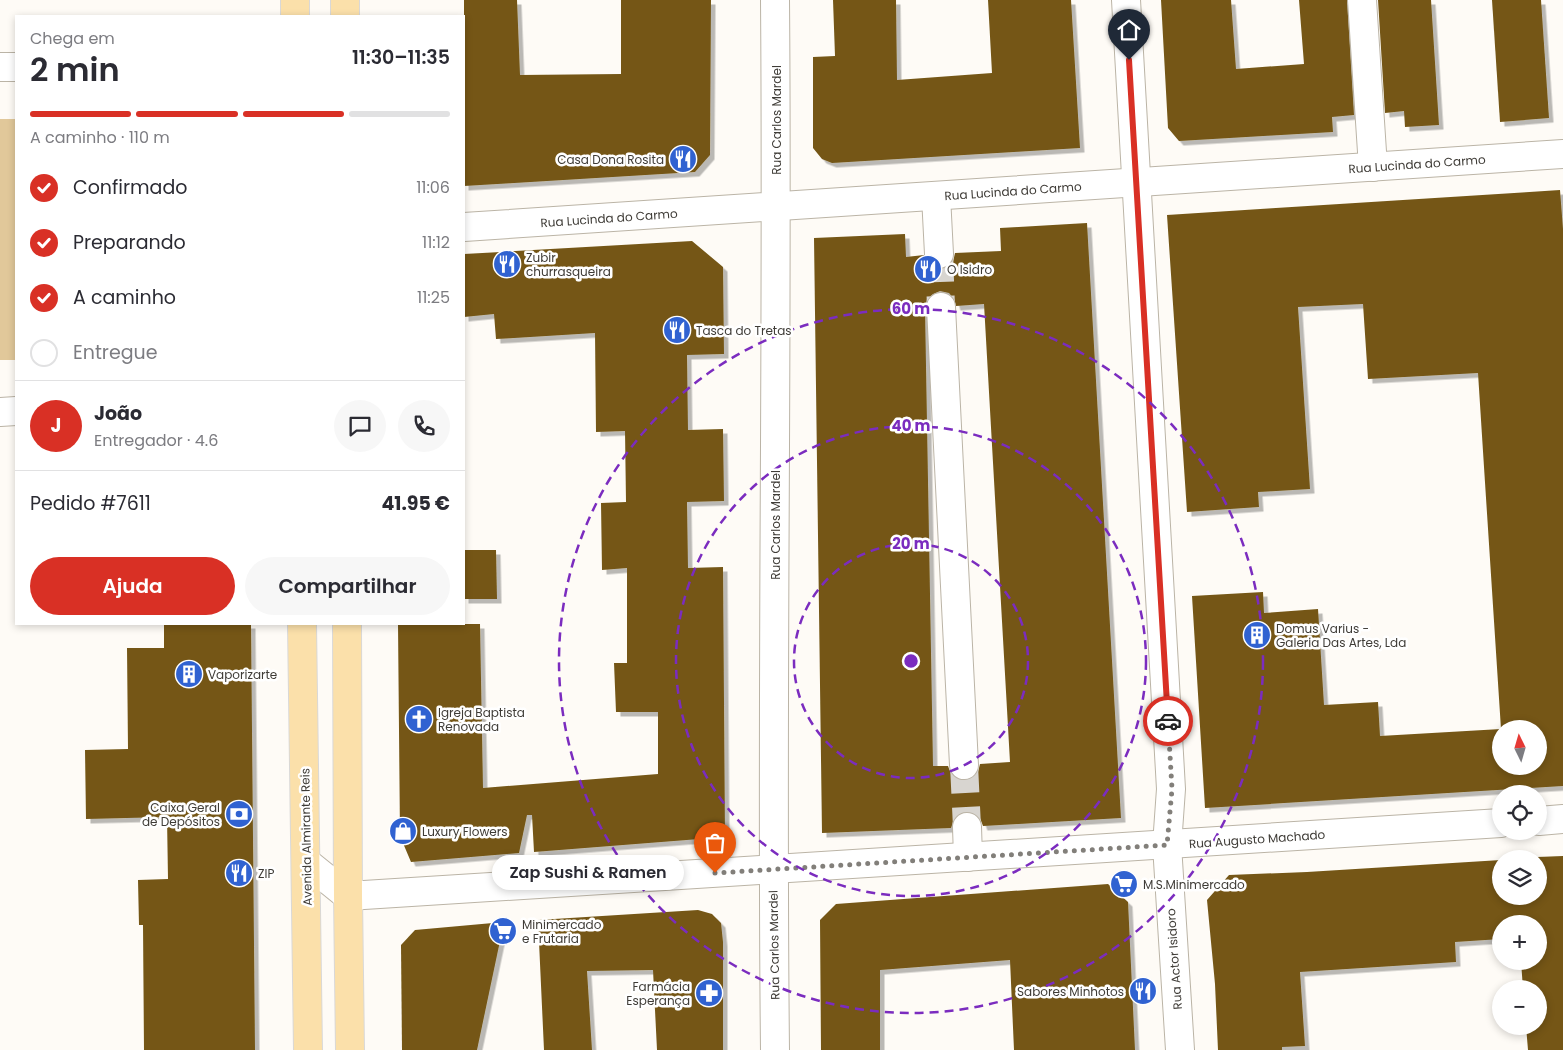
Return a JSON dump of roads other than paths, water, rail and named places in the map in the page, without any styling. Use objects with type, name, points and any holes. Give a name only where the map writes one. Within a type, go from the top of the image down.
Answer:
[{"type":"main road","points":[[295,0],[295,15]]},
{"type":"main road","points":[[345,0],[345,15]]},
{"type":"main road","name":"Avenida Almirante Reis","points":[[302,625],[308,1050]]},
{"type":"main road","points":[[348,625],[350,1050]]},
{"type":"street","name":"Rua Carlos Mardel","points":[[775,0],[773,869],[776,1050]]},
{"type":"street","name":"Rua Actor Isidoro","points":[[1126,0],[1172,789],[1167,845],[1180,1050]]},
{"type":"street","points":[[1362,0],[1373,167]]},
{"type":"street","points":[[0,67],[15,67]]},
{"type":"street","name":"Rua Lucinda do Carmo","points":[[465,227],[1563,154]]},
{"type":"street","points":[[936,196],[938,254]]},
{"type":"street","points":[[940,307],[964,765]]},
{"type":"street","points":[[0,412],[15,412]]},
{"type":"street","points":[[1547,820],[1563,819]]},
{"type":"street","name":"Rua Augusto Machado","points":[[348,896],[1492,824]]},
{"type":"street","points":[[967,827],[968,857]]},
{"type":"street","points":[[306,862],[348,896]]},
{"type":"tunnel","points":[[939,254],[941,307]]},
{"type":"tunnel","points":[[964,765],[967,827]]},
{"type":"place","name":"Casa Dona Rosita","points":[[683,159]]},
{"type":"place","name":"Zubir churrasqueira","points":[[507,264]]},
{"type":"place","name":"O Isidro","points":[[928,269]]},
{"type":"place","name":"Tasca do Tretas","points":[[677,330]]},
{"type":"place","name":"Domus Varius - Galeria Das Artes, Lda","points":[[1257,635]]},
{"type":"place","name":"Vaporizarte","points":[[189,674]]},
{"type":"place","name":"Igreja Baptista Renovada","points":[[419,719]]},
{"type":"place","name":"Caixa Geral de Depósitos","points":[[239,814]]},
{"type":"place","name":"Luxury Flowers","points":[[403,831]]},
{"type":"place","name":"ZIP","points":[[239,873]]},
{"type":"place","name":"Zap Sushi & Ramen","points":[[715,873]]},
{"type":"place","name":"M.S.Minimercado","points":[[1124,884]]},
{"type":"place","name":"Minimercado e Frutaria","points":[[503,931]]},
{"type":"place","name":"Sabores Minhotos","points":[[1143,991]]},
{"type":"place","name":"Farmácia Esperança","points":[[709,993]]}]
